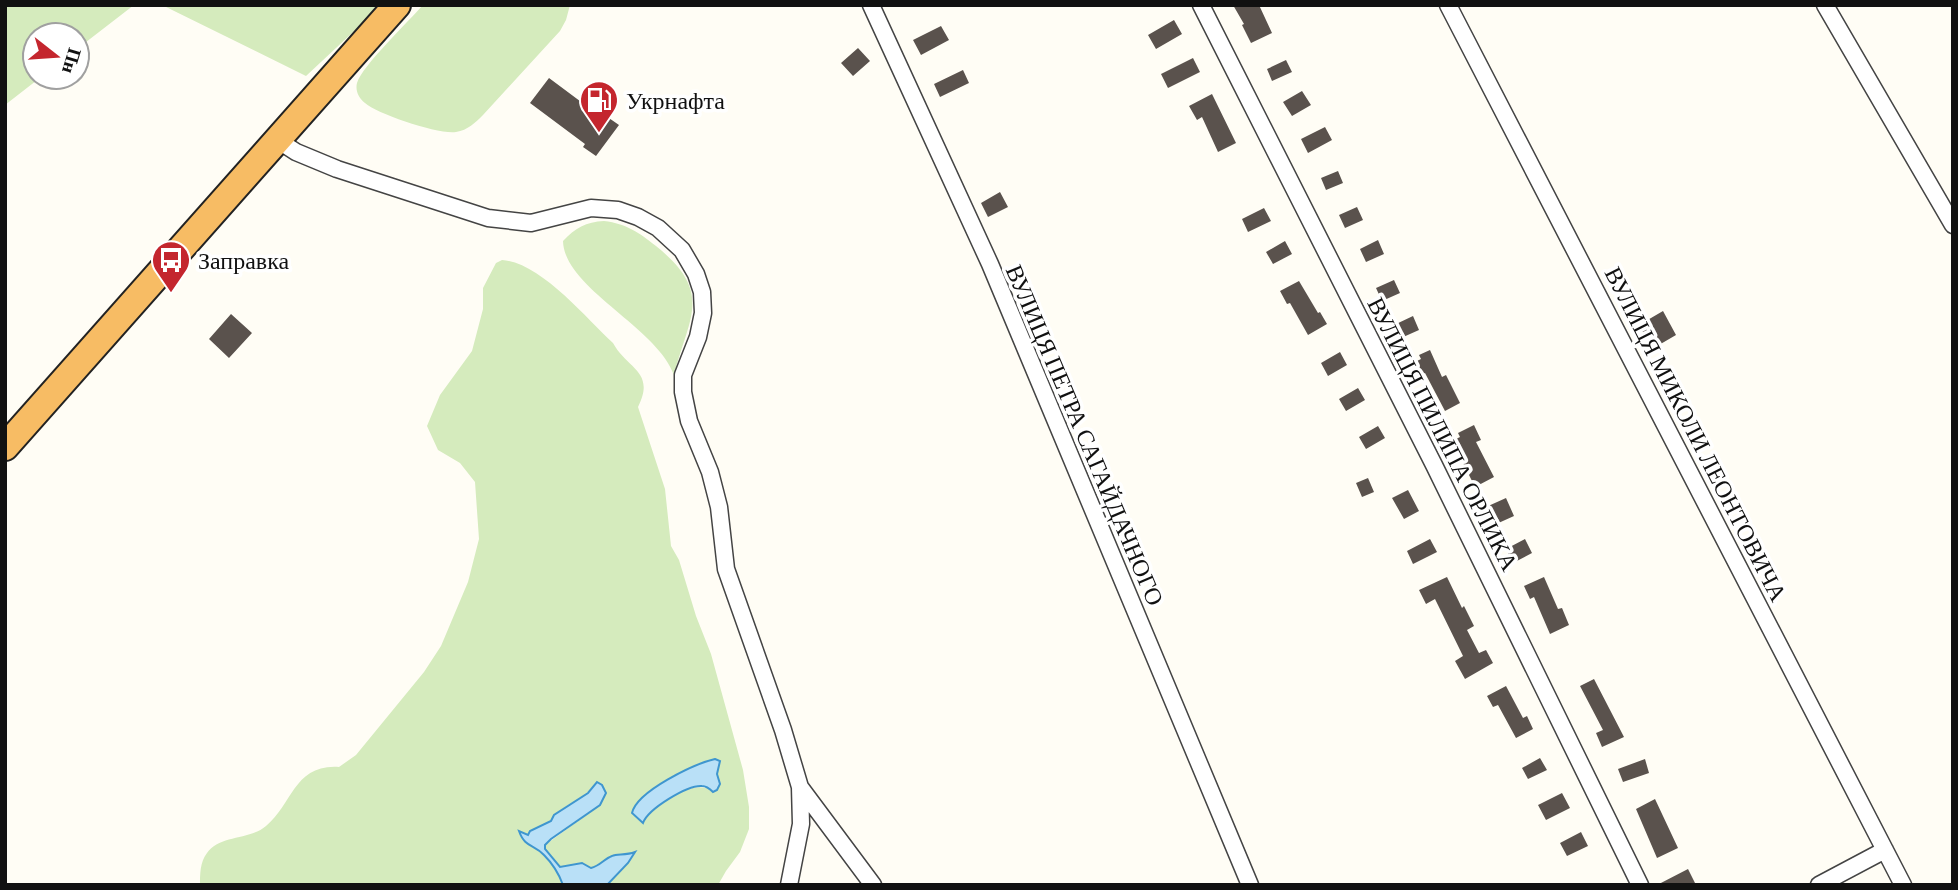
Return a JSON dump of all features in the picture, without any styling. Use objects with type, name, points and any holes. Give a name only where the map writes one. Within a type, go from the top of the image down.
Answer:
[{"type":"highway","points":[[5,447],[397,5]]},
{"type":"street","name":"ВУЛИЦЯ ПЕТРА САГАЙДАЧНОГО","points":[[871,5],[990,264],[1250,885]]},
{"type":"street","name":"ВУЛИЦЯ ПИЛИПА ОРЛИКА","points":[[1201,5],[1434,465],[1640,885]]},
{"type":"street","name":"ВУЛИЦЯ МИКОЛИ ЛЕОНТОВИЧА","points":[[1448,5],[1903,885]]},
{"type":"street","points":[[1825,5],[1953,225]]},
{"type":"street","points":[[276,139],[296,152],[337,169],[488,218],[531,223],[591,208],[618,211],[638,217],[658,228],[682,250],[696,274],[702,292],[703,313],[698,337],[683,375],[690,421],[710,472],[719,507],[726,569],[783,730],[800,787],[800,824],[789,885]]},
{"type":"street","points":[[800,787],[873,885]]},
{"type":"street","points":[[1819,885],[1885,850]]},
{"type":"green space","points":[[5,5],[134,5],[91,38],[91,21],[21,21],[23,91],[5,105]]},
{"type":"green space","points":[[162,5],[382,5],[306,76]]},
{"type":"green space","points":[[423,5],[570,5],[560,31],[483,115],[464,130],[448,132],[423,127],[382,113],[365,103],[357,92],[357,83],[367,66]]},
{"type":"green space","points":[[604,221],[632,229],[644,237],[674,263],[685,278],[691,292],[692,306],[674,375],[650,340],[594,291],[578,275],[567,258],[563,241],[567,236],[586,224]]},
{"type":"green space","points":[[502,260],[517,263],[547,281],[613,343],[642,378],[643,395],[638,407],[665,489],[671,546],[679,560],[711,654],[743,770],[749,807],[749,829],[740,852],[718,885],[607,885],[628,863],[633,853],[625,856],[616,854],[591,868],[574,864],[560,867],[545,849],[545,845],[600,805],[592,787],[559,811],[551,821],[530,831],[528,835],[519,832],[525,841],[547,858],[563,885],[200,885],[203,860],[212,847],[252,834],[266,826],[303,779],[324,768],[339,767],[356,755],[424,672],[441,646],[468,582],[479,539],[475,482],[460,463],[438,450],[427,426],[440,395],[472,351],[483,309],[483,288],[496,263]],"holes":[[[710,760],[720,761],[717,774],[720,784],[713,791],[705,788],[687,790],[668,799],[646,816],[650,791]]]},
{"type":"water","points":[[715,759],[720,761],[717,774],[720,784],[717,790],[713,792],[702,786],[687,789],[652,811],[643,823],[632,813],[644,796],[655,788],[681,772]]},
{"type":"water","points":[[597,782],[606,793],[600,805],[551,839],[545,849],[560,867],[582,863],[591,868],[614,855],[635,852],[607,885],[563,885],[550,862],[524,840],[519,831],[528,835],[530,831],[551,821],[554,815],[588,793]]},
{"type":"building","points":[[1233,5],[1259,5],[1272,33],[1251,43]]},
{"type":"building","points":[[1174,20],[1182,34],[1156,49],[1148,35]]},
{"type":"building","points":[[941,26],[949,40],[921,55],[913,40]]},
{"type":"building","points":[[858,48],[870,61],[853,76],[841,63]]},
{"type":"building","points":[[1193,58],[1200,72],[1168,88],[1161,74]]},
{"type":"building","points":[[1286,60],[1292,72],[1272,81],[1267,69]]},
{"type":"building","points":[[963,70],[969,83],[940,97],[934,84]]},
{"type":"building","points":[[549,78],[604,119],[606,116],[619,125],[596,156],[583,147],[585,144],[530,103]]},
{"type":"building","points":[[1302,91],[1311,105],[1292,116],[1283,102]]},
{"type":"building","points":[[1212,94],[1236,143],[1218,152],[1202,117],[1197,120],[1189,106]]},
{"type":"building","points":[[1325,127],[1332,140],[1308,153],[1301,139]]},
{"type":"building","points":[[1338,171],[1343,183],[1326,190],[1321,178]]},
{"type":"building","points":[[1000,192],[1008,207],[988,217],[981,203]]},
{"type":"building","points":[[1357,207],[1363,220],[1345,228],[1339,215]]},
{"type":"building","points":[[1264,208],[1271,221],[1248,232],[1242,219]]},
{"type":"building","points":[[1378,240],[1384,254],[1366,262],[1360,249]]},
{"type":"building","points":[[1285,241],[1292,254],[1273,264],[1266,252]]},
{"type":"building","points":[[1394,280],[1400,293],[1382,301],[1376,288]]},
{"type":"building","points":[[1299,281],[1327,324],[1308,335],[1280,291]]},
{"type":"building","points":[[1663,311],[1676,335],[1652,349],[1639,325]]},
{"type":"building","points":[[231,314],[252,333],[229,358],[209,339]]},
{"type":"building","points":[[1413,316],[1419,330],[1401,338],[1394,325]]},
{"type":"building","points":[[1430,350],[1442,377],[1446,375],[1460,403],[1445,411],[1425,373],[1420,375],[1415,362],[1421,359],[1419,355]]},
{"type":"building","points":[[1340,352],[1347,365],[1328,376],[1321,363]]},
{"type":"building","points":[[1358,388],[1365,400],[1346,411],[1339,399]]},
{"type":"building","points":[[1474,425],[1481,440],[1476,442],[1494,477],[1475,487],[1452,441],[1460,437],[1458,433]]},
{"type":"building","points":[[1378,426],[1385,438],[1366,449],[1359,437]]},
{"type":"building","points":[[1368,478],[1374,492],[1362,497],[1356,483]]},
{"type":"building","points":[[1408,490],[1419,511],[1404,519],[1392,498]]},
{"type":"building","points":[[1506,498],[1514,516],[1494,525],[1486,507]]},
{"type":"building","points":[[1430,539],[1437,552],[1413,564],[1407,551]]},
{"type":"building","points":[[1525,539],[1532,553],[1513,563],[1506,549]]},
{"type":"building","points":[[1447,577],[1474,626],[1467,630],[1479,653],[1486,650],[1493,663],[1465,679],[1455,661],[1463,656],[1435,599],[1426,604],[1419,590]]},
{"type":"building","points":[[1544,577],[1558,609],[1562,608],[1569,625],[1550,634],[1534,597],[1530,599],[1524,586]]},
{"type":"building","points":[[1594,679],[1624,737],[1602,747],[1596,733],[1603,730],[1580,686]]},
{"type":"building","points":[[1506,686],[1523,718],[1527,716],[1533,729],[1516,738],[1498,705],[1493,707],[1487,696]]},
{"type":"building","points":[[1540,758],[1547,770],[1528,779],[1522,768]]},
{"type":"building","points":[[1645,759],[1649,773],[1623,782],[1618,769]]},
{"type":"building","points":[[1562,793],[1570,808],[1546,820],[1538,805]]},
{"type":"building","points":[[1655,799],[1678,848],[1657,858],[1636,809]]},
{"type":"building","points":[[1581,832],[1588,846],[1567,856],[1560,843]]},
{"type":"building","points":[[1688,869],[1696,885],[1657,885]]},
{"type":"place","name":"Укрнафта","points":[[599,134]]},
{"type":"place","name":"Заправка","points":[[171,294]]}]
